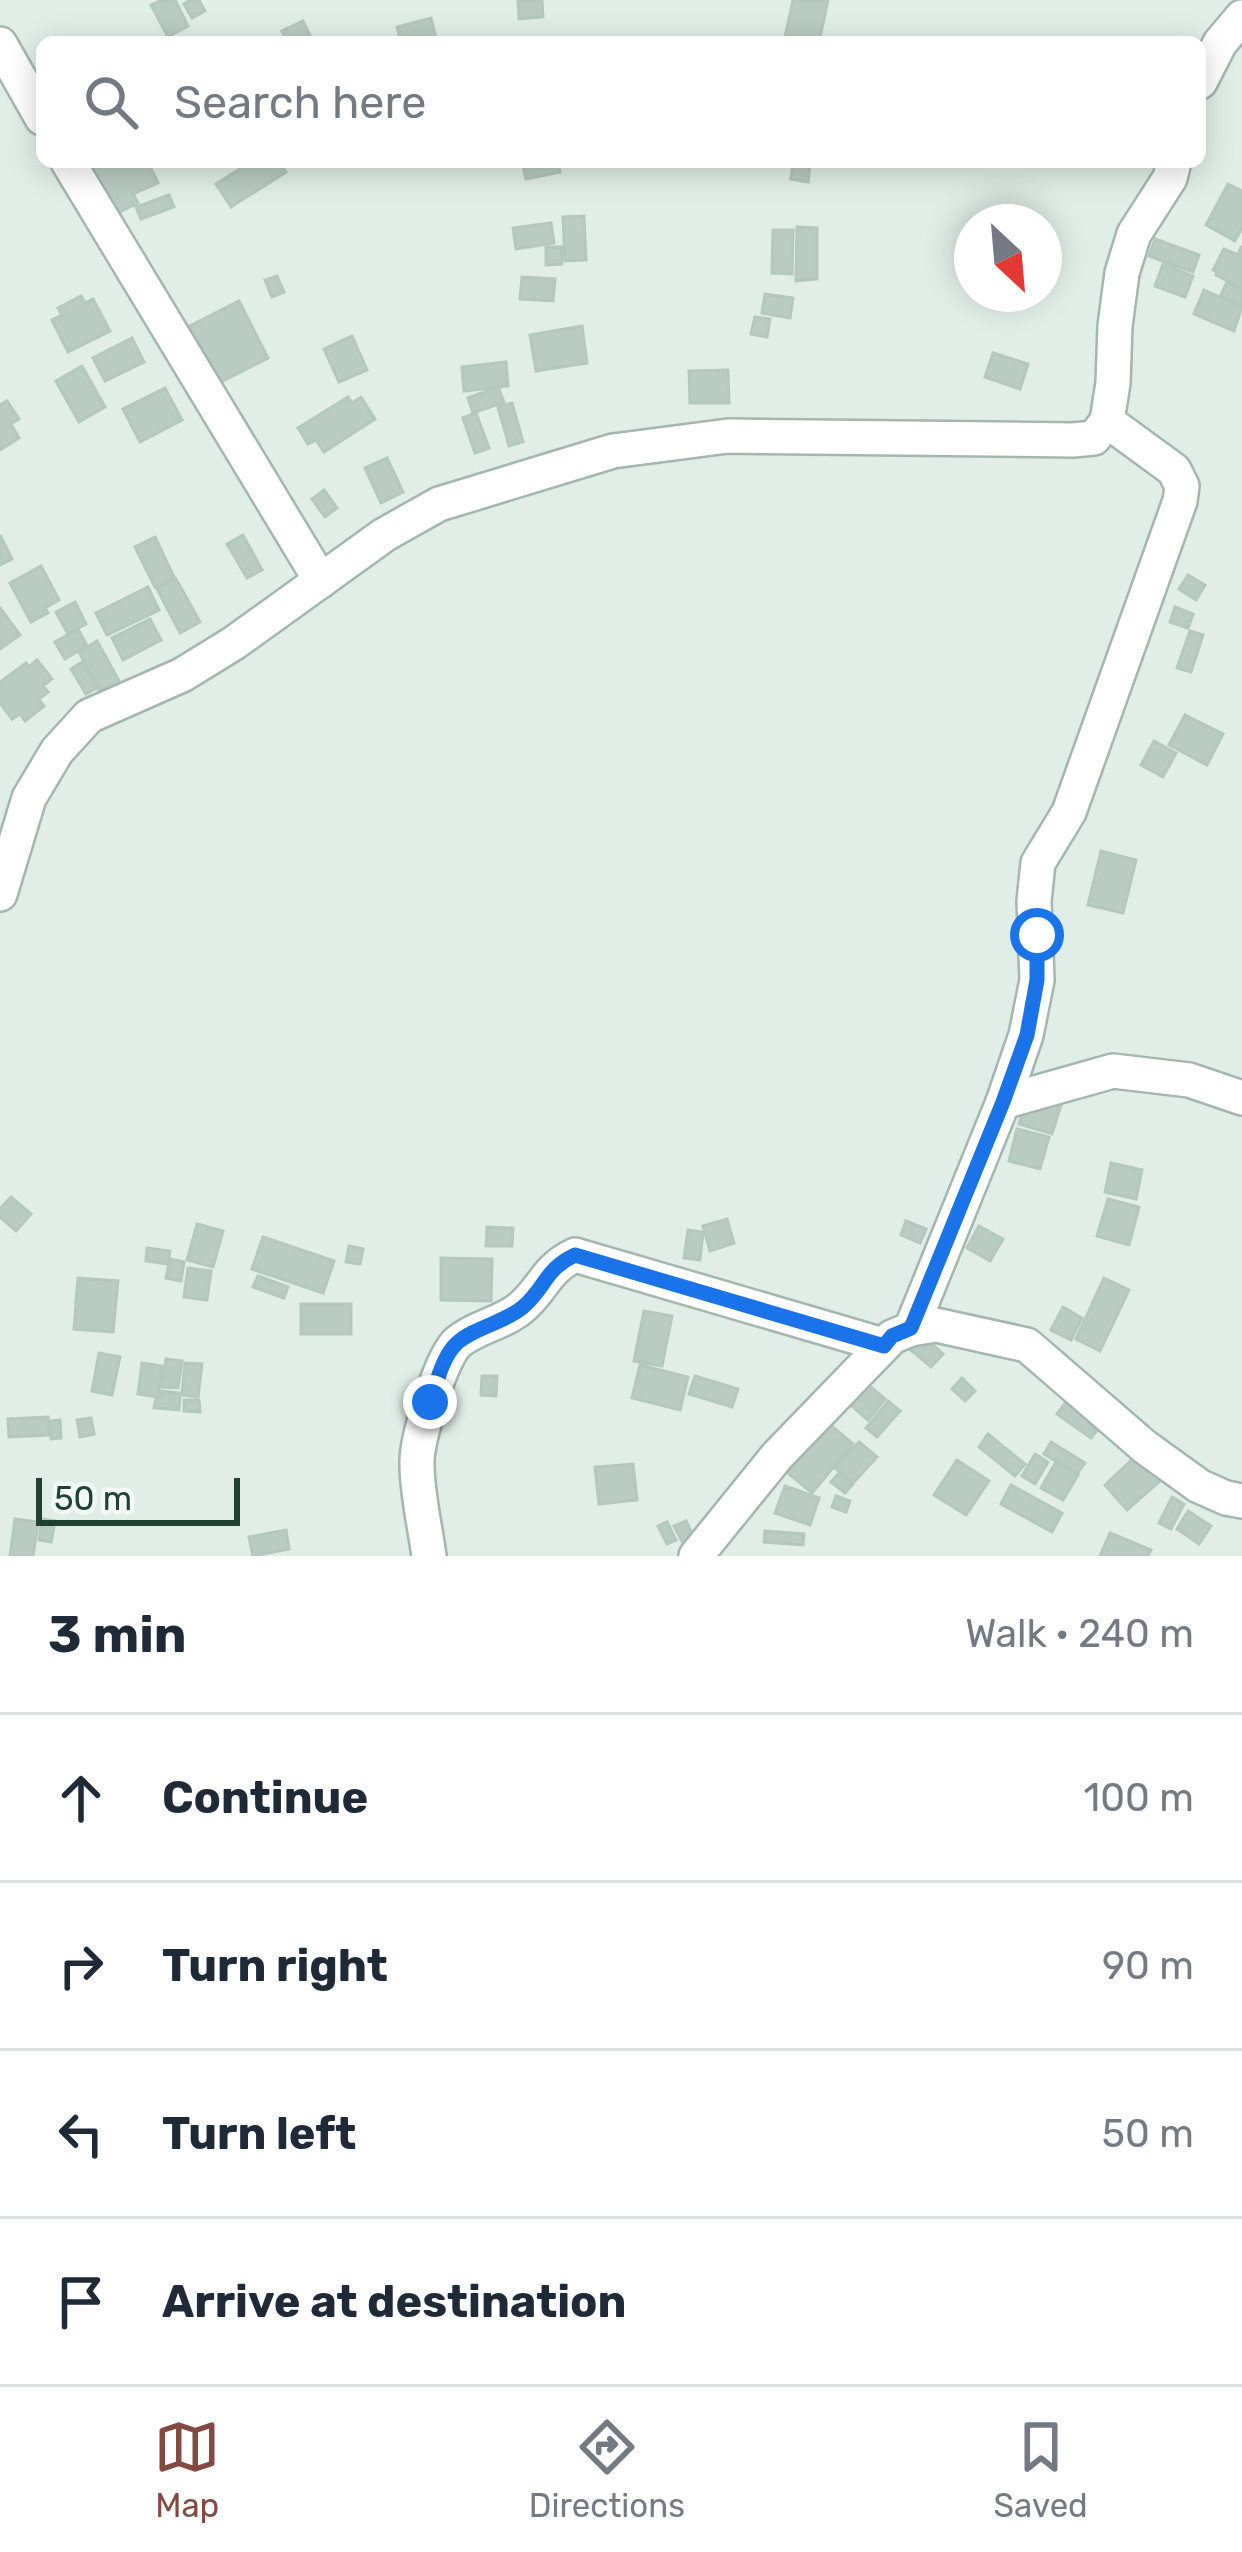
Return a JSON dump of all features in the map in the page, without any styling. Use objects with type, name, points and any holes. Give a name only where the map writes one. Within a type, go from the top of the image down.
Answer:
[{"type":"street","points":[[1206,70],[1220,43],[1242,17]]},
{"type":"street","points":[[0,44],[36,107]]},
{"type":"street","points":[[72,168],[321,581]]},
{"type":"street","points":[[0,894],[29,798],[56,751],[89,716],[182,675],[384,535],[439,504],[614,452],[728,436],[1094,438],[1107,421],[1114,383],[1122,273],[1134,234],[1172,168]]},
{"type":"street","points":[[696,1556],[777,1456],[897,1337],[1003,1102],[1027,1035],[1037,980],[1034,901],[1038,863],[1069,812],[1183,486],[1174,470],[1107,421]]},
{"type":"street","points":[[1003,1102],[1112,1071],[1189,1080],[1242,1098]]},
{"type":"street","points":[[429,1556],[416,1460],[447,1355],[460,1340],[521,1309],[554,1265],[575,1255],[897,1337],[936,1325],[1027,1345],[1144,1448],[1199,1486],[1242,1501]]},
{"type":"building","points":[[175,0],[188,26],[167,36],[151,5]]},
{"type":"building","points":[[199,0],[205,11],[192,18],[184,4]]},
{"type":"building","points":[[518,0],[542,0],[543,17],[519,19]]},
{"type":"building","points":[[793,0],[828,0],[820,36],[785,36]]},
{"type":"building","points":[[431,18],[436,36],[399,36],[397,27]]},
{"type":"building","points":[[303,21],[310,36],[284,36],[282,31]]},
{"type":"building","points":[[93,168],[151,168],[158,183],[133,194],[138,203],[115,214]]},
{"type":"building","points":[[241,168],[283,168],[286,172],[231,207],[216,184]]},
{"type":"building","points":[[523,168],[559,168],[560,172],[526,179]]},
{"type":"building","points":[[792,168],[810,168],[808,182],[791,179]]},
{"type":"building","points":[[1228,184],[1242,191],[1242,228],[1235,241],[1206,225]]},
{"type":"building","points":[[169,195],[174,207],[141,219],[136,207]]},
{"type":"building","points":[[584,216],[586,260],[565,261],[563,217]]},
{"type":"building","points":[[551,223],[554,243],[516,249],[513,228]]},
{"type":"building","points":[[797,227],[817,228],[817,279],[796,281]]},
{"type":"building","points":[[773,230],[793,230],[792,274],[772,273]]},
{"type":"building","points":[[1155,239],[1199,255],[1193,272],[1149,256]]},
{"type":"building","points":[[546,247],[562,247],[562,264],[546,265]]},
{"type":"building","points":[[1242,247],[1242,288],[1213,270],[1224,249],[1238,255]]},
{"type":"building","points":[[1163,264],[1193,276],[1185,297],[1155,286]]},
{"type":"building","points":[[277,276],[284,292],[272,297],[265,280]]},
{"type":"building","points":[[522,277],[555,279],[553,301],[520,299]]},
{"type":"building","points":[[1227,282],[1242,289],[1242,307],[1220,297]]},
{"type":"building","points":[[1204,290],[1242,307],[1234,331],[1194,314]]},
{"type":"building","points":[[765,294],[793,298],[790,318],[762,313]]},
{"type":"building","points":[[81,296],[85,303],[93,299],[110,331],[68,352],[52,320],[62,315],[58,308]]},
{"type":"building","points":[[239,301],[268,358],[211,387],[182,330]]},
{"type":"building","points":[[755,317],[770,319],[767,337],[751,334]]},
{"type":"building","points":[[582,326],[587,363],[536,371],[530,335]]},
{"type":"building","points":[[352,336],[367,370],[339,382],[324,349]]},
{"type":"building","points":[[132,338],[144,362],[105,381],[93,358]]},
{"type":"building","points":[[993,353],[1028,364],[1020,389],[985,377]]},
{"type":"building","points":[[506,362],[508,386],[464,391],[462,367]]},
{"type":"building","points":[[82,366],[105,407],[79,422],[56,381]]},
{"type":"building","points":[[728,370],[729,403],[690,403],[689,371]]},
{"type":"building","points":[[498,387],[504,402],[473,413],[468,398]]},
{"type":"building","points":[[165,388],[182,420],[140,442],[123,409]]},
{"type":"building","points":[[348,397],[352,403],[361,397],[375,419],[324,452],[316,440],[308,444],[298,428]]},
{"type":"building","points":[[7,401],[19,419],[11,424],[19,438],[0,450],[0,405]]},
{"type":"building","points":[[512,403],[523,442],[509,446],[498,407]]},
{"type":"building","points":[[476,413],[489,448],[475,453],[463,418]]},
{"type":"building","points":[[387,458],[403,492],[381,503],[365,468]]},
{"type":"building","points":[[324,490],[337,508],[325,517],[312,499]]},
{"type":"building","points":[[0,535],[12,559],[0,565]]},
{"type":"building","points":[[243,535],[262,570],[247,578],[227,544]]},
{"type":"building","points":[[155,537],[174,577],[155,587],[135,547]]},
{"type":"building","points":[[41,566],[59,600],[31,622],[10,583]]},
{"type":"building","points":[[1188,575],[1205,585],[1196,600],[1179,589]]},
{"type":"building","points":[[176,579],[200,622],[180,633],[157,589]]},
{"type":"building","points":[[148,587],[159,610],[107,635],[96,613]]},
{"type":"building","points":[[75,602],[86,624],[68,634],[56,612]]},
{"type":"building","points":[[1175,607],[1193,614],[1188,628],[1170,622]]},
{"type":"building","points":[[0,608],[20,635],[0,649]]},
{"type":"building","points":[[150,619],[161,640],[123,660],[112,638]]},
{"type":"building","points":[[78,629],[87,646],[65,659],[55,642]]},
{"type":"building","points":[[1190,631],[1203,635],[1191,672],[1177,668]]},
{"type":"building","points":[[97,641],[119,681],[100,691],[79,652]]},
{"type":"building","points":[[37,660],[52,679],[43,686],[48,692],[39,699],[44,706],[25,721],[20,714],[12,719],[0,703],[0,682]]},
{"type":"building","points":[[82,662],[97,688],[86,694],[71,669]]},
{"type":"building","points":[[1185,715],[1223,734],[1207,765],[1169,745]]},
{"type":"building","points":[[1154,741],[1176,753],[1163,777],[1141,765]]},
{"type":"building","points":[[1101,851],[1136,860],[1123,913],[1088,905]]},
{"type":"building","points":[[1028,1096],[1061,1105],[1052,1134],[1019,1124]]},
{"type":"building","points":[[1017,1129],[1049,1137],[1040,1169],[1009,1161]]},
{"type":"building","points":[[1111,1163],[1142,1170],[1136,1199],[1105,1192]]},
{"type":"building","points":[[11,1197],[31,1214],[16,1231],[0,1217],[0,1209]]},
{"type":"building","points":[[1108,1199],[1139,1207],[1129,1245],[1097,1236]]},
{"type":"building","points":[[727,1219],[734,1243],[710,1251],[703,1226]]},
{"type":"building","points":[[906,1221],[926,1229],[920,1243],[901,1235]]},
{"type":"building","points":[[197,1224],[223,1231],[213,1267],[187,1260]]},
{"type":"building","points":[[979,1226],[1003,1239],[990,1261],[967,1248]]},
{"type":"building","points":[[487,1227],[513,1228],[512,1246],[486,1246]]},
{"type":"building","points":[[688,1230],[703,1232],[700,1260],[684,1258]]},
{"type":"building","points":[[263,1237],[334,1261],[323,1293],[252,1269]]},
{"type":"building","points":[[349,1246],[363,1249],[360,1264],[346,1262]]},
{"type":"building","points":[[147,1248],[170,1251],[168,1264],[146,1261]]},
{"type":"building","points":[[441,1258],[492,1259],[491,1301],[441,1300]]},
{"type":"building","points":[[170,1259],[184,1262],[181,1281],[166,1278]]},
{"type":"building","points":[[188,1268],[211,1271],[207,1300],[184,1297]]},
{"type":"building","points":[[258,1276],[288,1287],[284,1298],[253,1287]]},
{"type":"building","points":[[78,1278],[118,1281],[113,1332],[74,1329]]},
{"type":"building","points":[[1104,1278],[1129,1290],[1100,1351],[1076,1339]]},
{"type":"building","points":[[301,1304],[351,1304],[351,1334],[301,1334]]},
{"type":"building","points":[[1063,1307],[1082,1318],[1071,1340],[1051,1330]]},
{"type":"building","points":[[644,1311],[672,1316],[662,1366],[634,1361]]},
{"type":"building","points":[[918,1331],[943,1354],[931,1367],[905,1345]]},
{"type":"building","points":[[99,1353],[120,1357],[112,1395],[92,1391]]},
{"type":"building","points":[[166,1359],[182,1361],[178,1388],[162,1387]]},
{"type":"building","points":[[142,1363],[162,1366],[158,1397],[138,1394]]},
{"type":"building","points":[[185,1363],[202,1364],[198,1397],[182,1395]]},
{"type":"building","points":[[640,1365],[688,1377],[680,1410],[632,1398]]},
{"type":"building","points":[[482,1376],[497,1376],[496,1396],[481,1395]]},
{"type":"building","points":[[695,1376],[738,1389],[732,1407],[689,1394]]},
{"type":"building","points":[[962,1378],[975,1391],[965,1401],[952,1389]]},
{"type":"building","points":[[861,1379],[885,1399],[868,1420],[844,1399]]},
{"type":"building","points":[[161,1391],[180,1393],[179,1410],[154,1408]]},
{"type":"building","points":[[1069,1398],[1103,1423],[1091,1438],[1057,1414]]},
{"type":"building","points":[[184,1400],[199,1400],[200,1412],[184,1411]]},
{"type":"building","points":[[888,1401],[900,1411],[877,1437],[866,1428]]},
{"type":"building","points":[[48,1417],[49,1435],[9,1437],[8,1419]]},
{"type":"building","points":[[91,1418],[94,1434],[80,1437],[77,1420]]},
{"type":"building","points":[[823,1419],[853,1444],[812,1493],[782,1468]]},
{"type":"building","points":[[60,1420],[61,1438],[51,1439],[50,1421]]},
{"type":"building","points":[[988,1434],[1025,1464],[1015,1476],[979,1447]]},
{"type":"building","points":[[859,1442],[877,1457],[853,1483],[835,1468]]},
{"type":"building","points":[[1051,1442],[1085,1463],[1077,1474],[1044,1454]]},
{"type":"building","points":[[1035,1454],[1048,1462],[1035,1484],[1022,1476]]},
{"type":"building","points":[[1138,1454],[1161,1480],[1127,1510],[1105,1485]]},
{"type":"building","points":[[957,1460],[989,1481],[966,1515],[934,1495]]},
{"type":"building","points":[[1056,1462],[1078,1475],[1063,1500],[1041,1488]]},
{"type":"building","points":[[633,1464],[637,1500],[599,1504],[595,1467]]},
{"type":"building","points":[[839,1473],[853,1484],[845,1493],[831,1482]]},
{"type":"building","points":[[1011,1485],[1062,1513],[1052,1532],[1001,1504]]},
{"type":"building","points":[[785,1486],[819,1498],[810,1525],[775,1513]]},
{"type":"building","points":[[836,1496],[850,1501],[846,1512],[832,1507]]},
{"type":"building","points":[[1172,1497],[1184,1504],[1171,1529],[1159,1523]]},
{"type":"building","points":[[1188,1511],[1211,1526],[1199,1544],[1177,1529]]},
{"type":"building","points":[[15,1519],[38,1522],[33,1556],[10,1556]]},
{"type":"building","points":[[42,1519],[55,1521],[51,1542],[39,1540]]},
{"type":"building","points":[[686,1521],[697,1543],[686,1549],[674,1526]]},
{"type":"building","points":[[667,1522],[676,1540],[667,1544],[658,1526]]},
{"type":"building","points":[[286,1530],[289,1549],[253,1556],[249,1537]]},
{"type":"building","points":[[765,1531],[804,1534],[803,1545],[764,1542]]},
{"type":"building","points":[[1110,1533],[1151,1550],[1148,1556],[1100,1556]]},
{"type":"route","points":[[430,1402],[447,1355],[460,1340],[521,1309],[554,1265],[575,1255],[884,1346],[892,1336],[911,1328],[1027,1035],[1037,980],[1037,935]]}]
